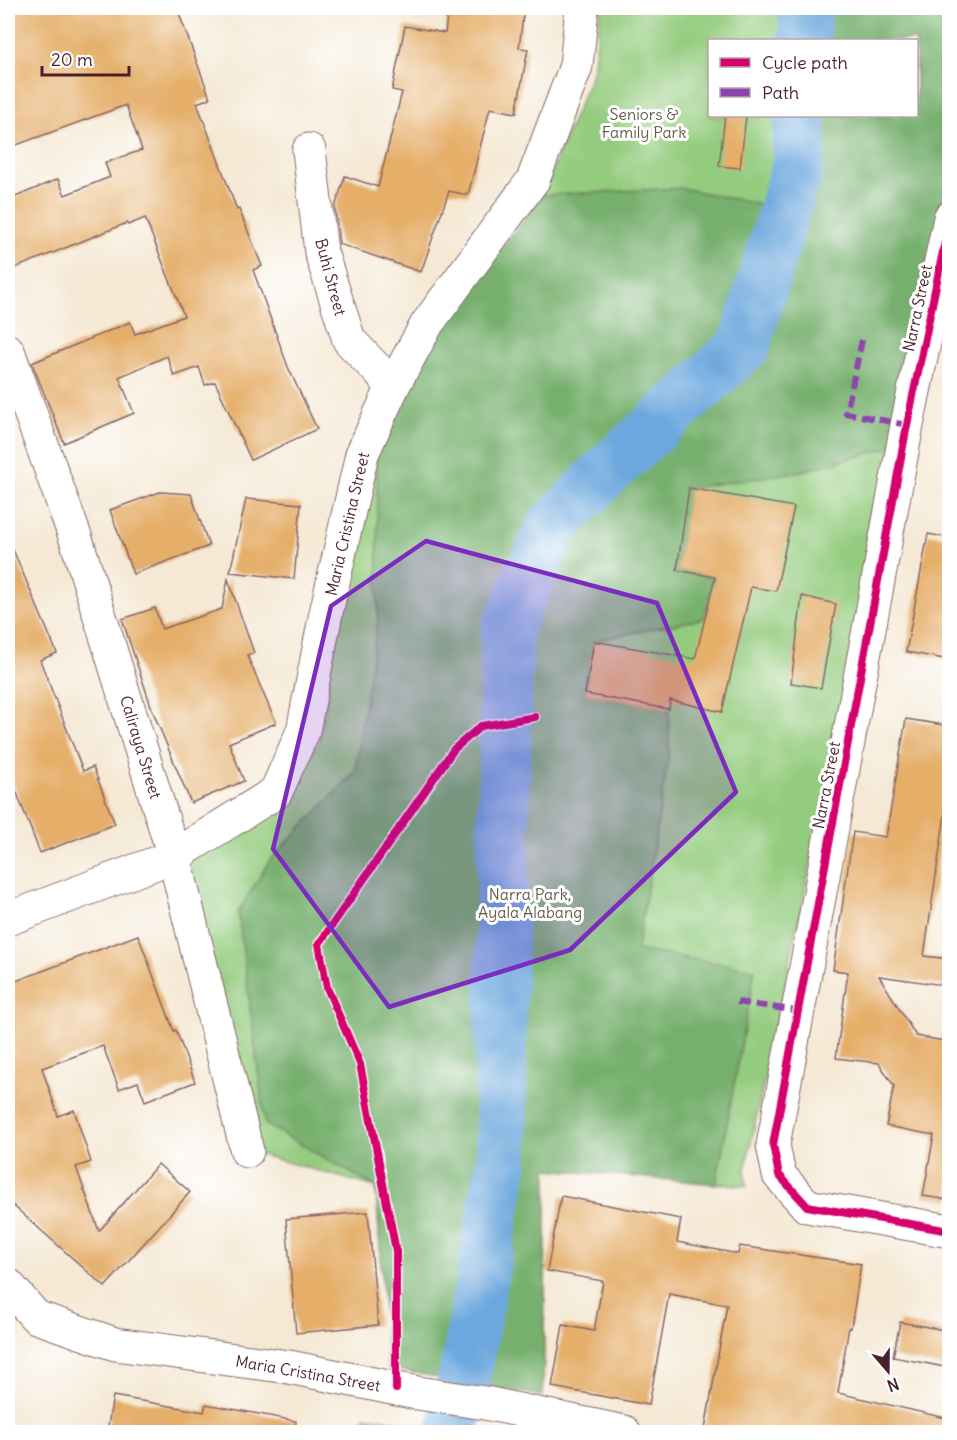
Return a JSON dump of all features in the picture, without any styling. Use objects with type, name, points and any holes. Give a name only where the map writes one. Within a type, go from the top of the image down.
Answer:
[{"type":"street","name":"Maria Cristina Street","points":[[8,919],[174,856],[276,792],[303,731],[326,613],[362,454],[393,386],[427,324],[533,180],[576,66],[582,8]]},
{"type":"street","name":"Buhi Street","points":[[309,150],[321,252],[349,340],[393,386]]},
{"type":"street","name":"Narra Street","points":[[950,218],[907,424],[773,1145],[779,1175],[807,1206],[950,1231]]},
{"type":"street","name":"Caliraya Street","points":[[8,351],[77,542],[174,856],[247,1151]]},
{"type":"street","name":"Maria Cristina Street","points":[[8,1286],[36,1317],[115,1344],[289,1367],[417,1393],[485,1403],[624,1432]]},
{"type":"highlighted area","points":[[426,541],[657,603],[736,792],[570,950],[389,1007],[273,849],[331,606]]},
{"type":"green space","name":"Narra Park, Ayala Alabang","points":[[601,8],[949,8],[949,176],[848,689],[745,1170],[747,1186],[547,1169],[543,1396],[388,1368],[376,1187],[247,1151],[178,854],[277,793],[319,742],[340,618],[377,457],[542,195],[593,71]]},
{"type":"green space","name":"Narra Park, Ayala Alabang","points":[[817,8],[949,8],[949,176],[896,446],[802,471],[690,488],[677,570],[716,577],[705,618],[594,641],[585,694],[669,709],[669,754],[637,950],[755,969],[716,1184],[547,1169],[543,1396],[388,1368],[376,1187],[265,1124],[238,912],[271,859],[355,772],[378,616],[377,457],[433,338],[542,195],[682,188],[800,213],[814,117],[918,117],[918,39],[816,39]]},
{"type":"green space","points":[[365,1416],[371,1417],[462,1432],[361,1432]]},
{"type":"building","points":[[8,8],[177,8],[210,98],[197,103],[237,210],[239,209],[262,266],[253,270],[288,367],[317,429],[251,460],[215,382],[205,385],[199,367],[174,376],[167,356],[119,377],[134,413],[64,443],[32,363],[130,322],[135,334],[184,316],[145,218],[128,225],[127,223],[8,271],[8,200],[58,179],[65,195],[110,177],[105,163],[142,150],[126,105],[8,148]]},
{"type":"building","points":[[448,8],[524,8],[519,48],[528,49],[516,113],[490,108],[468,195],[449,191],[421,272],[339,244],[335,207],[345,176],[378,187],[402,92],[392,90],[405,26],[445,33]]},
{"type":"building","points":[[725,117],[746,117],[740,168],[719,166]]},
{"type":"building","points":[[689,488],[794,507],[776,591],[751,587],[722,712],[670,700],[669,709],[585,694],[594,641],[695,659],[715,577],[677,570]]},
{"type":"building","points":[[160,492],[191,494],[209,546],[133,574],[110,510]]},
{"type":"building","points":[[246,499],[301,504],[294,579],[230,572]]},
{"type":"building","points":[[928,534],[950,538],[950,660],[906,652]]},
{"type":"building","points":[[8,538],[57,653],[40,660],[83,771],[93,767],[115,824],[40,853],[8,770]]},
{"type":"building","points":[[228,579],[254,653],[247,655],[276,723],[229,743],[244,781],[191,803],[153,712],[122,619],[155,608],[162,629],[222,609]]},
{"type":"building","points":[[802,596],[836,604],[821,688],[791,683]]},
{"type":"building","points":[[906,719],[950,726],[950,815],[945,814],[924,956],[950,959],[950,986],[879,976],[916,1036],[950,1042],[950,1200],[923,1196],[934,1135],[886,1126],[894,1086],[879,1063],[836,1058],[848,972],[833,970],[853,832],[886,837]]},
{"type":"building","points":[[138,935],[195,1082],[145,1101],[138,1082],[119,1089],[103,1046],[42,1068],[58,1116],[74,1110],[91,1162],[76,1167],[99,1231],[158,1164],[190,1192],[105,1287],[8,1201],[8,984]]},
{"type":"building","points":[[561,1196],[681,1219],[677,1242],[738,1254],[740,1246],[861,1264],[838,1393],[950,1419],[950,1432],[723,1432],[705,1429],[727,1305],[669,1294],[649,1405],[552,1387],[563,1325],[594,1331],[603,1281],[547,1271]]},
{"type":"building","points":[[368,1212],[378,1325],[296,1333],[286,1219]]},
{"type":"building","points":[[900,1322],[950,1331],[950,1368],[893,1357]]},
{"type":"building","points":[[113,1396],[204,1412],[206,1404],[296,1421],[295,1432],[107,1432]]},
{"type":"waterway","points":[[804,39],[805,8]]},
{"type":"waterway","points":[[452,1432],[467,1364],[502,1162],[500,1030],[507,628],[552,527],[605,473],[744,346],[798,164],[800,117]]},
{"type":"marked path","points":[[862,340],[846,413],[907,425]]},
{"type":"marked path","points":[[737,1002],[798,1011]]},
{"type":"cycle path","points":[[950,218],[907,425],[773,1145],[779,1175],[807,1206],[950,1231]]},
{"type":"cycle path","points":[[396,1389],[396,1251],[360,1064],[327,988],[319,944],[454,749],[481,726],[535,717]]},
{"type":"park label","name":"Seniors & Family Park","points":[[644,123]]}]
